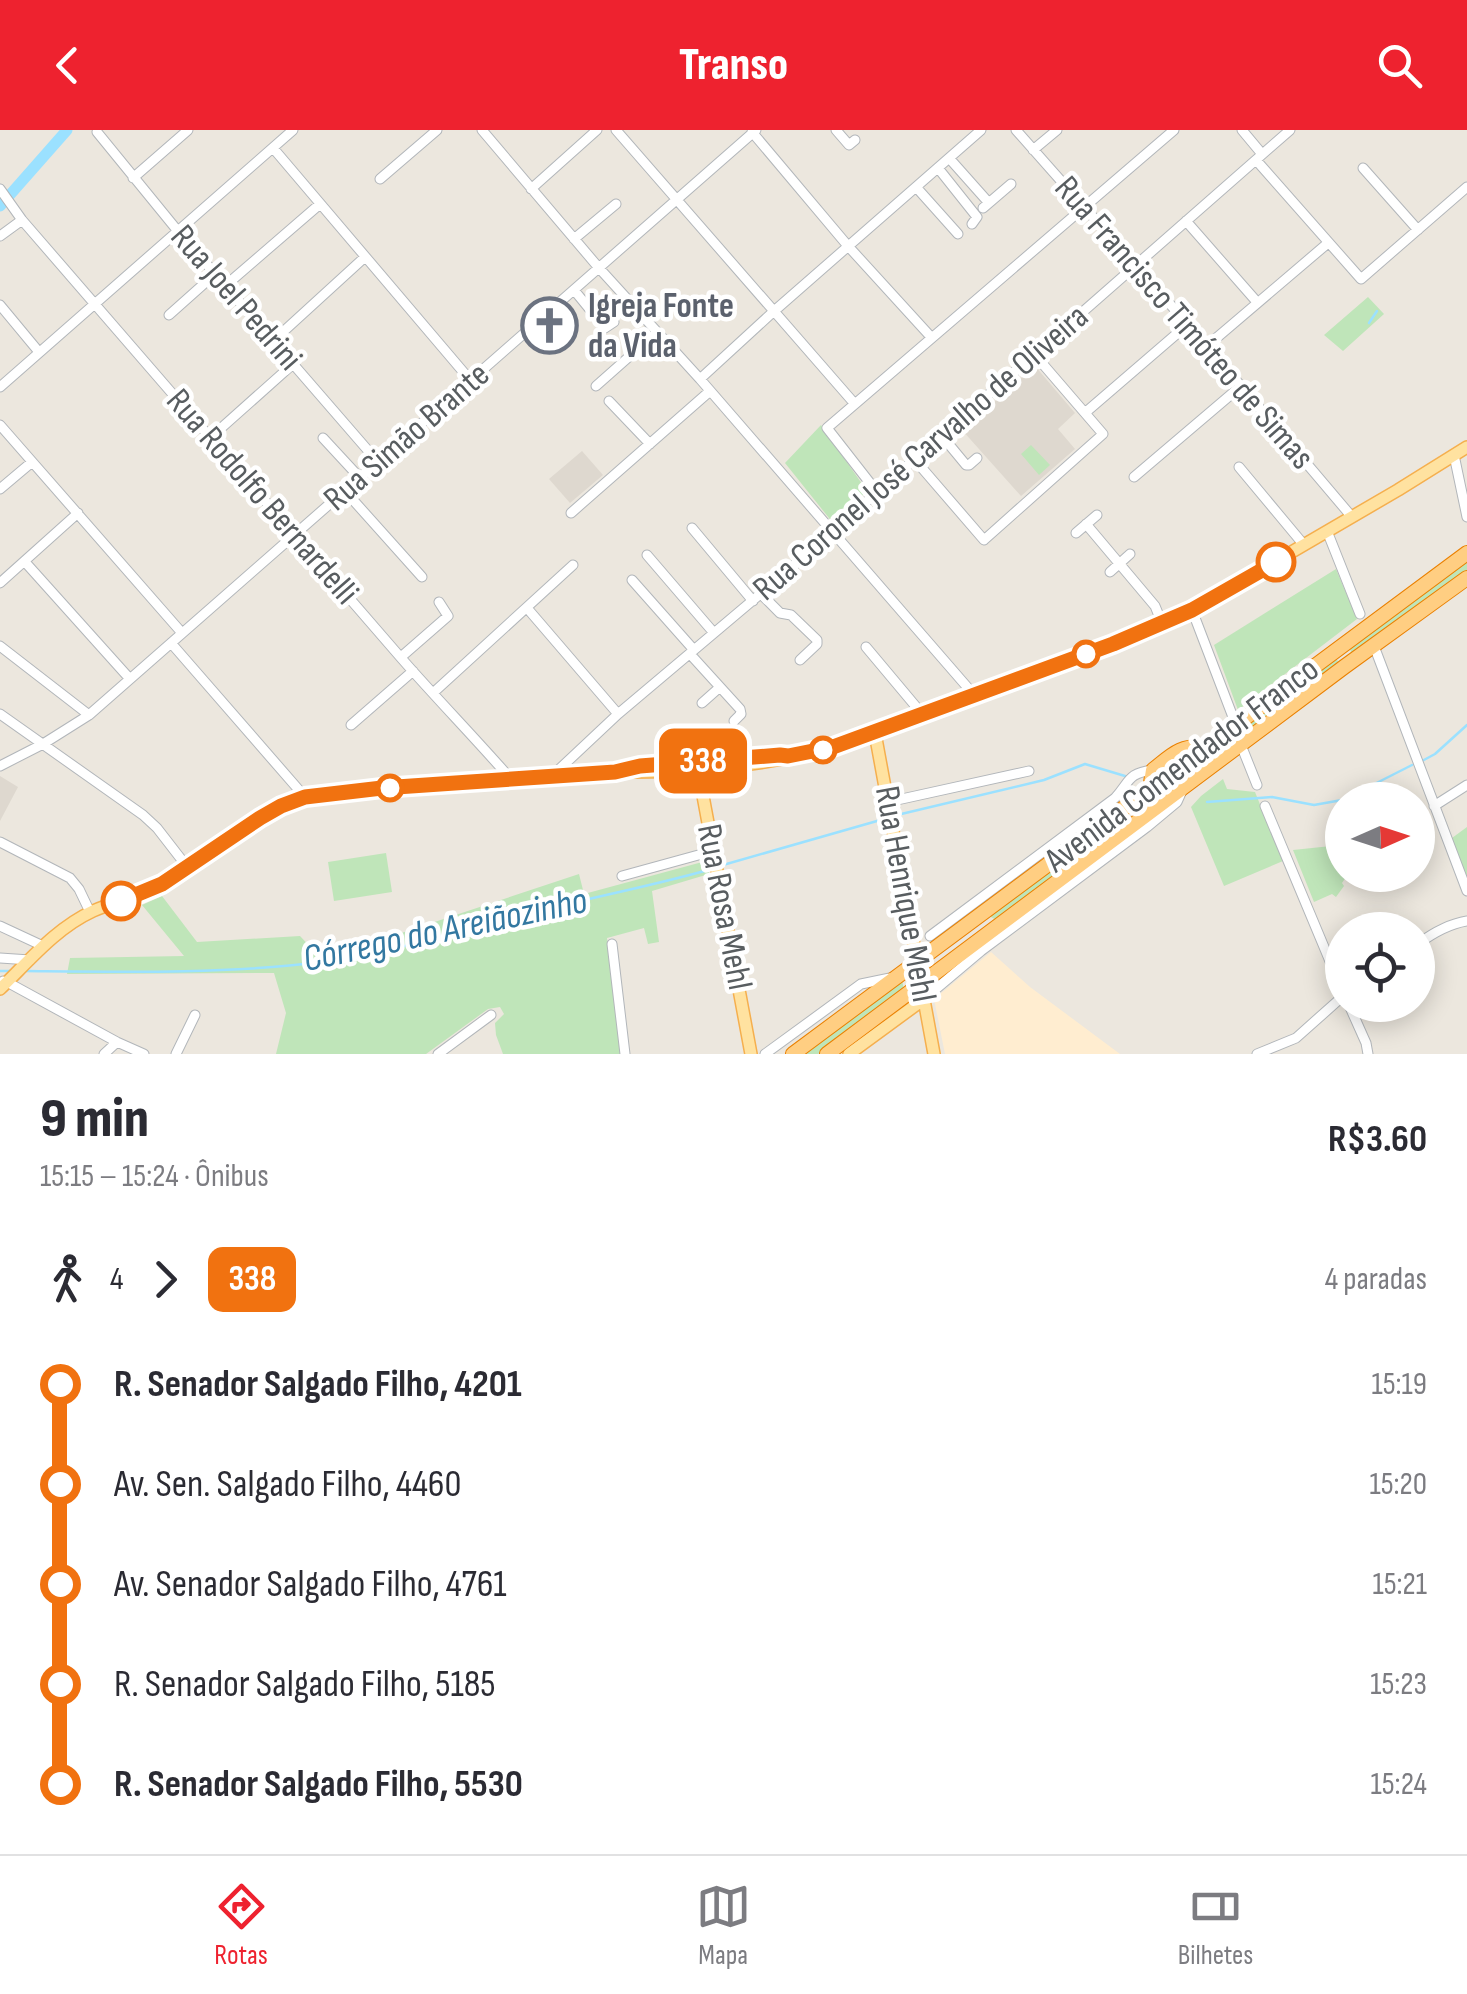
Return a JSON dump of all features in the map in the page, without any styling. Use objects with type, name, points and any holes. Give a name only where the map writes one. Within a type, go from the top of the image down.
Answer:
[{"type":"highway","name":"Avenida Comendador Franco","points":[[792,1054],[1467,554]]},
{"type":"highway","name":"Avenida Comendador Franco","points":[[827,1054],[923,991],[996,928],[1467,578]]},
{"type":"highway","points":[[1335,652],[1347,654],[1344,667]]},
{"type":"highway","points":[[1150,789],[1153,770],[1182,748],[1206,747]]},
{"type":"highway","points":[[1120,811],[1130,814],[1131,827]]},
{"type":"highway","points":[[988,909],[984,913],[986,920],[996,928]]},
{"type":"main road","points":[[13,976],[52,937],[90,912],[148,890],[188,868],[260,818],[305,797],[510,778],[640,773],[781,760],[818,751],[1093,652],[1192,610],[1467,447]]},
{"type":"main road","name":"Rua Henrique Mehl","points":[[875,733],[934,1054]]},
{"type":"main road","name":"Rua Rosa Mehl","points":[[699,765],[751,1054]]},
{"type":"main road","name":"Avenida Comendador Franco","points":[[849,1054],[923,991]]},
{"type":"street","points":[[133,178],[188,130]]},
{"type":"street","points":[[380,180],[437,130]]},
{"type":"street","points":[[482,130],[974,696]]},
{"type":"street","points":[[532,189],[597,130]]},
{"type":"street","points":[[616,130],[854,403]]},
{"type":"street","points":[[836,130],[848,144],[856,140]]},
{"type":"street","points":[[700,379],[981,130]]},
{"type":"street","name":"Rua Francisco Timóteo de Simas","points":[[1016,130],[1352,517]]},
{"type":"street","points":[[1033,150],[1057,130]]},
{"type":"street","points":[[877,492],[826,428],[1174,130]]},
{"type":"street","points":[[1242,130],[1259,157],[1361,279],[1467,187]]},
{"type":"street","name":"Rua Coronel José Carvalho de Oliveira","points":[[552,776],[618,714],[915,460],[1290,130]]},
{"type":"street","points":[[0,387],[291,131]]},
{"type":"street","points":[[753,131],[930,338]]},
{"type":"street","name":"Rua Simão Brante","points":[[0,766],[89,716],[753,131]]},
{"type":"street","name":"Rua Joel Pedrini","points":[[97,132],[378,462]]},
{"type":"street","points":[[273,148],[471,381]]},
{"type":"street","points":[[948,158],[986,206],[1012,184]]},
{"type":"street","points":[[938,168],[978,217],[972,224]]},
{"type":"street","points":[[1363,168],[1418,230]]},
{"type":"street","points":[[916,187],[958,234]]},
{"type":"street","name":"Rua Rodolfo Bernardelli","points":[[0,190],[294,535],[510,778]]},
{"type":"street","points":[[225,286],[320,204]]},
{"type":"street","points":[[574,239],[616,204]]},
{"type":"street","points":[[0,236],[19,216]]},
{"type":"street","points":[[1186,221],[1257,302]]},
{"type":"street","points":[[1207,346],[1328,243]]},
{"type":"street","points":[[273,341],[365,257]]},
{"type":"street","points":[[169,315],[215,274]]},
{"type":"street","points":[[574,290],[606,328],[614,322]]},
{"type":"street","points":[[0,305],[39,352]]},
{"type":"street","points":[[1086,412],[1187,325]]},
{"type":"street","points":[[596,386],[658,332]]},
{"type":"street","points":[[915,460],[984,540],[1103,434],[1035,355]]},
{"type":"street","points":[[210,438],[293,364]]},
{"type":"street","points":[[1134,478],[1241,386]]},
{"type":"street","points":[[571,513],[710,391]]},
{"type":"street","points":[[609,401],[650,444]]},
{"type":"street","points":[[0,425],[182,633]]},
{"type":"street","points":[[942,436],[966,465],[978,458]]},
{"type":"street","points":[[323,438],[360,478]]},
{"type":"street","points":[[1454,455],[1467,517]]},
{"type":"street","points":[[0,489],[32,462]]},
{"type":"street","points":[[1240,467],[1304,545]]},
{"type":"street","points":[[345,491],[422,577]]},
{"type":"street","points":[[0,583],[78,513]]},
{"type":"street","points":[[1076,534],[1097,515]]},
{"type":"street","points":[[1086,524],[1155,606],[1162,623]]},
{"type":"street","points":[[692,528],[757,597],[780,613],[791,615],[817,640],[800,660]]},
{"type":"street","points":[[1328,530],[1360,614]]},
{"type":"street","points":[[1110,572],[1130,554]]},
{"type":"street","points":[[647,556],[714,634]]},
{"type":"street","points":[[25,562],[130,679]]},
{"type":"street","points":[[433,693],[573,565]]},
{"type":"street","points":[[632,580],[741,712],[734,721]]},
{"type":"street","points":[[401,657],[448,616],[439,602]]},
{"type":"street","points":[[528,608],[618,714]]},
{"type":"street","points":[[1192,610],[1236,725]]},
{"type":"street","points":[[171,643],[305,797]]},
{"type":"street","points":[[0,646],[89,716]]},
{"type":"street","points":[[1374,646],[1425,782]]},
{"type":"street","points":[[866,647],[923,715]]},
{"type":"street","points":[[351,726],[413,671]]},
{"type":"street","points":[[702,702],[720,687]]},
{"type":"street","points":[[0,714],[143,814],[188,868]]},
{"type":"street","points":[[1241,745],[1257,786]]},
{"type":"street","name":"Avenida Comendador Franco","points":[[930,936],[1114,798],[1134,774],[1153,770]]},
{"type":"street","points":[[890,812],[1028,772]]},
{"type":"street","points":[[1435,805],[1467,785]]},
{"type":"street","name":"Avenida Comendador Franco","points":[[923,991],[1147,827],[1177,802],[1183,789]]},
{"type":"street","points":[[1265,806],[1325,952]]},
{"type":"street","points":[[1435,809],[1467,892]]},
{"type":"street","points":[[0,842],[70,878],[90,912]]},
{"type":"street","points":[[622,876],[713,852]]},
{"type":"street","points":[[1435,932],[1467,921]]},
{"type":"street","points":[[0,926],[43,946]]},
{"type":"street","points":[[612,944],[625,1054]]},
{"type":"street","points":[[0,958],[13,976],[117,1042],[144,1054]]},
{"type":"street","name":"Avenida Comendador Franco","points":[[765,1054],[861,984],[898,976]]},
{"type":"street","points":[[1258,1054],[1296,1038],[1325,1010]]},
{"type":"street","points":[[438,1054],[492,1015]]},
{"type":"street","points":[[176,1054],[195,1016]]},
{"type":"street","points":[[1356,1022],[1368,1054]]},
{"type":"street","points":[[104,1054],[117,1042]]},
{"type":"shaded area","points":[[1035,366],[1075,413],[1058,429],[1075,449],[1021,496],[962,430]]},
{"type":"shaded area","points":[[582,451],[603,475],[570,503],[549,479]]},
{"type":"shaded area","points":[[0,776],[18,787],[0,821]]},
{"type":"shaded area","points":[[991,952],[1030,987],[1120,1054],[945,1054],[934,999]]},
{"type":"green space","points":[[1368,297],[1384,314],[1343,351],[1324,335]]},
{"type":"green space","points":[[821,425],[867,491],[833,523],[785,463]]},
{"type":"green space","points":[[1031,445],[1050,465],[1039,475],[1021,454]]},
{"type":"green space","points":[[1467,557],[1467,572],[1352,655],[1346,647]]},
{"type":"green space","points":[[1336,569],[1357,619],[1238,710],[1214,645]]},
{"type":"green space","points":[[1334,657],[1340,663],[1135,818],[1132,809]]},
{"type":"green space","points":[[1223,779],[1227,789],[1255,792],[1283,861],[1224,886],[1191,807]]},
{"type":"green space","points":[[1119,820],[1123,824],[996,920],[991,917],[991,913]]},
{"type":"green space","points":[[1467,827],[1467,880],[1452,838]]},
{"type":"green space","points":[[1325,847],[1325,892],[1340,892],[1336,897],[1332,894],[1314,902],[1293,850]]},
{"type":"green space","points":[[386,853],[392,892],[334,901],[328,862]]},
{"type":"green space","points":[[706,861],[709,874],[652,891],[659,942],[648,944],[644,928],[607,938],[621,1054],[503,1054],[495,1023],[504,1014],[500,1007],[488,1009],[426,1054],[276,1054],[286,1013],[274,973],[67,974],[70,958],[184,956],[142,905],[162,896],[197,942],[300,936],[316,953],[362,946],[579,874],[584,894]]},
{"type":"green space","points":[[902,980],[904,990],[818,1054],[800,1054]]},
{"type":"waterway","points":[[0,206],[67,130]]},
{"type":"waterway","points":[[1369,323],[1377,311]]},
{"type":"waterway","name":"Córrego do Areiãozinho","points":[[1422,761],[1467,725]]},
{"type":"waterway","name":"Córrego do Areiãozinho","points":[[897,815],[1044,780],[1085,764],[1125,776]]},
{"type":"waterway","name":"Córrego do Areiãozinho","points":[[1378,782],[1412,765]]},
{"type":"waterway","name":"Córrego do Areiãozinho","points":[[1207,802],[1272,797],[1314,805],[1325,803]]},
{"type":"waterway","name":"Córrego do Areiãozinho","points":[[723,865],[884,819]]},
{"type":"waterway","name":"Córrego do Areiãozinho","points":[[26,971],[212,970],[323,962],[396,948],[708,870]]},
{"type":"waterway","name":"Córrego do Areiãozinho","points":[[0,971],[13,971]]},
{"type":"bus line","name":"338","points":[[121,901],[162,884],[260,818],[305,797],[788,756],[833,747],[1113,644],[1192,610],[1276,562]]},
{"type":"place","name":"Igreja Fonte da Vida","points":[[549,326]]}]
